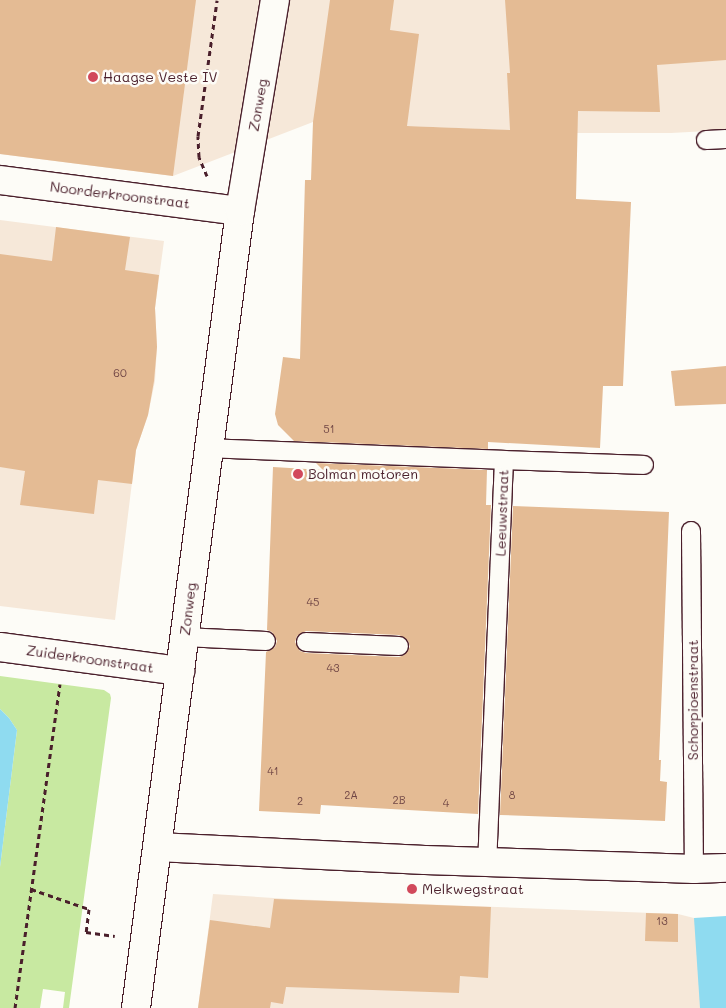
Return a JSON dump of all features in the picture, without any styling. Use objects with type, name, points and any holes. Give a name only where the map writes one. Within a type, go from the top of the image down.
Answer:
[{"type":"street","name":"Zonweg","points":[[136,1008],[240,211],[275,0]]},
{"type":"street","name":"Noorderkroonstraat","points":[[0,180],[240,211]]},
{"type":"street","name":"Zuiderkroonstraat","points":[[0,647],[180,670]]},
{"type":"street","points":[[157,847],[487,862],[694,869],[726,868]]},
{"type":"lane","points":[[706,140],[726,139]]},
{"type":"lane","name":"Leeuwstraat","points":[[208,448],[504,460],[487,862]]},
{"type":"lane","points":[[504,460],[644,465]]},
{"type":"lane","name":"Schorpioenstraat","points":[[691,531],[694,869]]},
{"type":"lane","points":[[184,637],[266,641]]},
{"type":"lane","points":[[306,642],[399,646]]},
{"type":"path","points":[[217,0],[198,136],[199,157],[210,182],[240,211]]},
{"type":"path","points":[[15,1008],[64,655]]},
{"type":"path","points":[[31,889],[89,909],[86,932],[145,940]]},
{"type":"shaded area","points":[[0,0],[726,0],[726,130],[671,133],[575,133],[313,122],[173,176],[0,154]]},
{"type":"shaded area","points":[[0,220],[164,241],[155,308],[157,347],[155,381],[148,415],[136,450],[115,620],[0,606]]},
{"type":"shaded area","points":[[213,894],[289,899],[678,914],[694,918],[709,926],[716,1008],[198,1008]]},
{"type":"green space","points":[[0,676],[104,690],[110,694],[111,698],[69,1008],[63,1008],[65,992],[43,989],[40,1008],[0,1008],[0,867],[17,730],[0,709]]},
{"type":"water","points":[[0,709],[17,730],[0,867]]},
{"type":"water","points":[[726,916],[726,1008],[700,1008],[694,918]]},
{"type":"building","name":"Haagse Veste IV","points":[[0,0],[196,0],[173,176],[0,154]]},
{"type":"building","points":[[330,0],[394,0],[390,30],[419,34],[407,126],[510,130],[507,73],[510,73],[505,0],[726,0],[726,60],[657,65],[660,112],[578,111],[576,199],[631,202],[623,386],[603,386],[600,448],[488,442],[488,449],[294,441],[278,425],[275,414],[283,357],[300,359],[305,180],[311,180],[313,122]]},
{"type":"building","points":[[56,227],[130,237],[125,270],[159,275],[155,308],[157,347],[154,381],[148,415],[136,450],[132,484],[98,480],[94,514],[20,505],[25,471],[0,467],[0,254],[52,261]]},
{"type":"building","points":[[726,366],[726,404],[675,406],[671,371]]},
{"type":"building","points":[[316,463],[487,470],[486,505],[491,505],[478,814],[321,805],[320,814],[259,811],[266,652],[275,647],[277,641],[272,632],[267,630],[273,467],[323,470]],"holes":[[[306,631],[399,635],[408,641],[410,647],[404,655],[399,657],[306,653],[300,651],[295,642],[297,636]]]},
{"type":"building","points":[[513,506],[669,512],[659,760],[661,760],[660,781],[667,782],[665,821],[500,815]]},
{"type":"building","points":[[274,899],[491,907],[488,978],[460,976],[459,993],[286,987],[283,1004],[271,1002],[270,1008],[198,1008],[210,920],[270,928]]},
{"type":"building","points":[[646,913],[678,914],[678,942],[645,941]]},
{"type":"place","name":"Haagse Veste IV","points":[[93,77]]},
{"type":"place","name":"Bolman motoren","points":[[298,474]]},
{"type":"place","name":"Melkwegstraat","points":[[412,889]]}]
